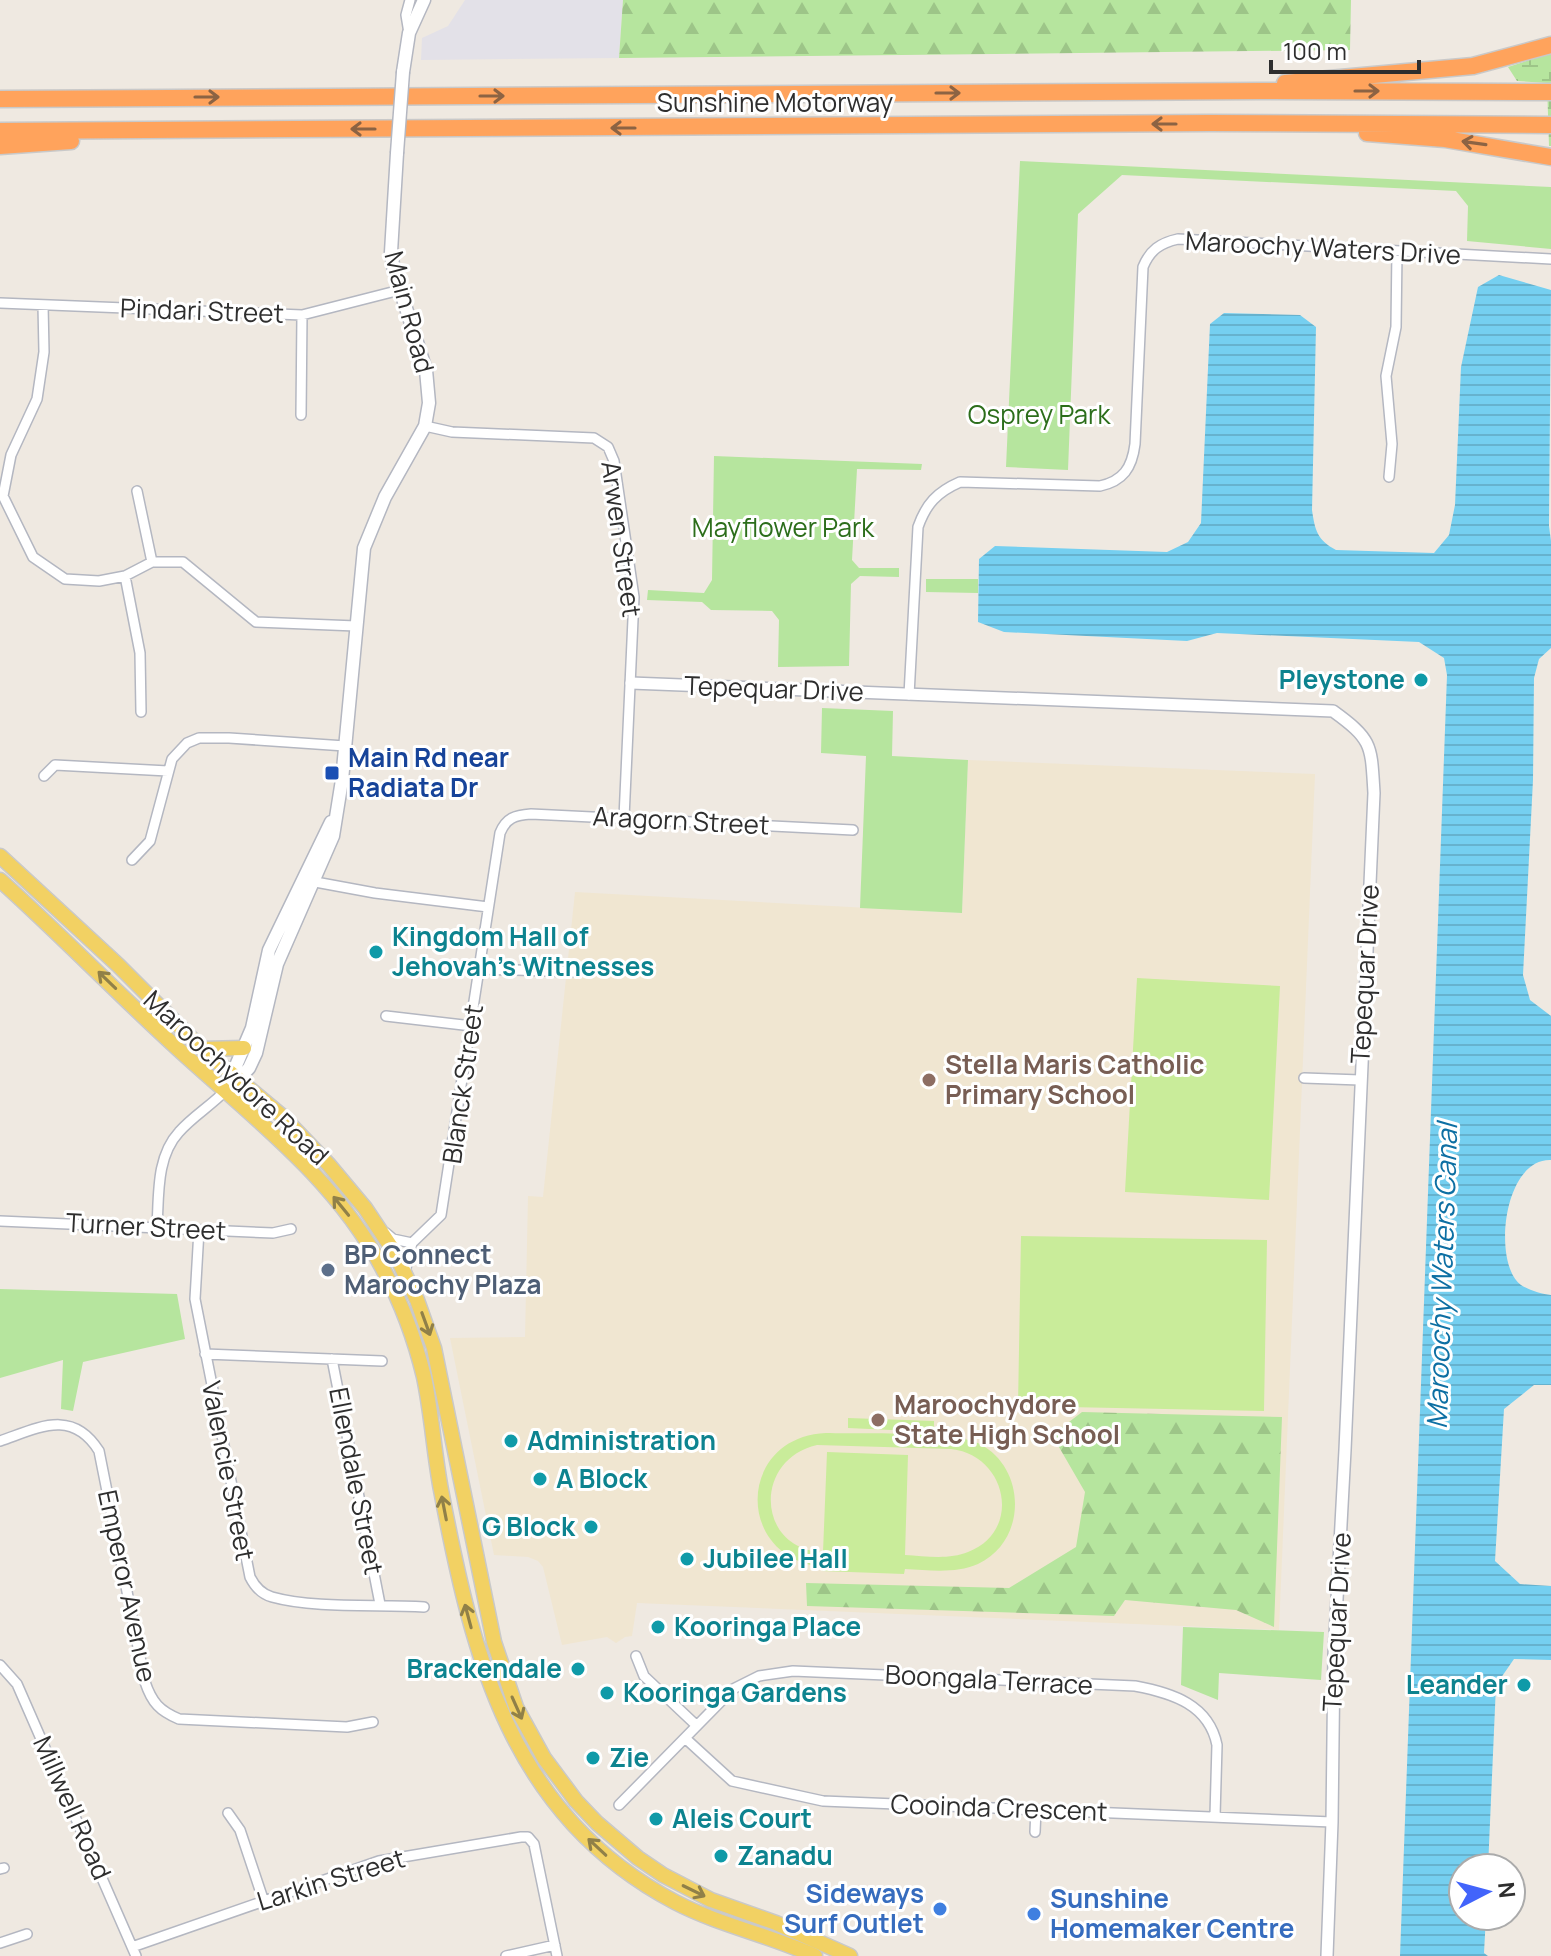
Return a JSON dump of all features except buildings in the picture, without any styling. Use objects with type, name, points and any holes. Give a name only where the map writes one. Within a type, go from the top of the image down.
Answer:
[{"type":"highway","points":[[1261,91],[1293,80],[1473,66],[1551,45]]},
{"type":"highway","points":[[0,89],[104,90],[129,98]]},
{"type":"highway","name":"Sunshine Motorway","points":[[0,99],[1551,92]]},
{"type":"highway","points":[[1242,124],[1278,131],[1370,133],[1445,139],[1551,157]]},
{"type":"highway","name":"Sunshine Motorway","points":[[0,131],[1551,125]]},
{"type":"highway","points":[[0,146],[78,140],[102,131]]},
{"type":"main road","name":"Main Road","points":[[226,1090],[236,1076],[252,1028],[269,950],[333,836],[364,548],[374,519],[425,426],[429,387],[391,252],[403,72],[409,33],[424,0]]},
{"type":"main road","name":"Maroochydore Road","points":[[0,856],[118,965],[202,1049],[306,1141],[379,1227],[405,1273],[434,1348],[500,1664],[516,1707],[544,1758],[576,1801],[638,1858],[663,1875],[711,1900],[776,1923],[850,1956]]},
{"type":"main road","name":"Maroochydore Road","points":[[0,880],[288,1147],[325,1187],[371,1248],[393,1289],[414,1340],[424,1378],[440,1485],[472,1629],[495,1701],[531,1770],[588,1839],[643,1883],[698,1913],[815,1956]]},
{"type":"main road","name":"Main Road","points":[[236,1076],[249,1068],[258,1047],[277,964],[309,880]]},
{"type":"main road","points":[[202,1049],[244,1048]]},
{"type":"street","name":"Main Road","points":[[409,33],[406,15],[410,0]]},
{"type":"street","name":"Maroochy Waters Drive","points":[[909,695],[918,527],[932,499],[960,482],[1100,486],[1113,483],[1126,474],[1135,444],[1143,267],[1147,256],[1156,247],[1178,239],[1551,259]]},
{"type":"street","points":[[1389,477],[1392,444],[1386,376],[1396,327],[1397,251]]},
{"type":"street","name":"Pindari Street","points":[[0,303],[302,315],[400,290]]},
{"type":"street","points":[[43,305],[44,352],[37,399],[11,455],[1,495],[33,557],[65,579],[99,581],[125,576],[152,562],[183,562],[256,622],[356,626]]},
{"type":"street","points":[[301,415],[302,315]]},
{"type":"street","name":"Arwen Street","points":[[425,426],[452,432],[594,438],[608,447],[614,461],[634,597],[624,818]]},
{"type":"street","points":[[137,491],[152,562]]},
{"type":"street","points":[[125,576],[140,653],[141,712]]},
{"type":"street","name":"Tepequar Drive","points":[[631,683],[1333,711],[1361,731],[1372,754],[1374,793],[1334,1655],[1327,1956]]},
{"type":"street","points":[[132,860],[150,841],[172,759],[187,743],[199,738],[345,746]]},
{"type":"street","points":[[44,776],[55,765],[168,771]]},
{"type":"street","name":"Aragorn Street","points":[[509,819],[531,814],[853,830]]},
{"type":"street","name":"Blanck Street","points":[[412,1243],[441,1215],[500,833],[509,819]]},
{"type":"street","points":[[309,880],[375,893],[488,907]]},
{"type":"street","points":[[480,969],[579,972]]},
{"type":"street","points":[[386,1016],[472,1026]]},
{"type":"street","points":[[1304,1078],[1360,1080]]},
{"type":"street","points":[[157,1227],[161,1170],[167,1149],[179,1132],[226,1090]]},
{"type":"street","name":"Turner Street","points":[[0,1221],[273,1233],[291,1229]]},
{"type":"street","points":[[379,1227],[393,1239],[412,1243],[405,1273]]},
{"type":"street","name":"Valencie Street","points":[[199,1230],[195,1299],[250,1577],[257,1590],[271,1597],[315,1603],[424,1607]]},
{"type":"street","points":[[205,1354],[382,1361]]},
{"type":"street","name":"Ellendale Street","points":[[332,1359],[380,1604]]},
{"type":"street","name":"Emperor Avenue","points":[[0,1441],[44,1425],[58,1424],[81,1431],[99,1451],[145,1682],[157,1707],[179,1719],[347,1727],[373,1722]]},
{"type":"street","points":[[636,1656],[644,1676],[697,1726]]},
{"type":"street","name":"Millwell Road","points":[[0,1665],[17,1684],[134,1952]]},
{"type":"street","name":"Boongala Terrace","points":[[619,1805],[733,1689],[773,1672],[1148,1688],[1183,1701],[1200,1711],[1210,1723],[1217,1745],[1215,1816]]},
{"type":"street","name":"Cooinda Crescent","points":[[685,1738],[724,1775],[742,1785],[823,1801],[1332,1822]]},
{"type":"street","points":[[1035,1832],[1036,1809]]},
{"type":"street","points":[[228,1813],[240,1830],[263,1899]]},
{"type":"street","name":"Larkin Street","points":[[134,1952],[263,1899],[379,1861],[521,1837],[528,1837],[534,1844],[555,1945]]},
{"type":"street","points":[[0,1943],[27,1934]]},
{"type":"street","points":[[506,1956],[555,1945],[557,1956]]},
{"type":"shaded area","points":[[465,0],[623,0],[619,58],[421,60],[422,38],[448,26]]},
{"type":"shaded area","points":[[968,760],[1315,774],[1279,1630],[637,1603],[632,1636],[616,1643],[607,1637],[562,1645],[543,1567],[528,1557],[494,1555],[450,1338],[525,1337],[528,1196],[543,1197],[575,892],[962,913]]},
{"type":"green space","points":[[623,0],[1351,0],[1350,50],[619,58]]},
{"type":"green space","points":[[1551,53],[1549,146],[1547,83],[1517,81],[1508,67]]},
{"type":"green space","name":"Osprey Park","points":[[1020,161],[1551,187],[1551,249],[1467,241],[1468,206],[1456,191],[1122,175],[1078,214],[1068,470],[1006,467]]},
{"type":"green space","name":"Mayflower Park","points":[[714,456],[922,464],[921,470],[857,469],[852,560],[859,568],[899,568],[899,577],[860,576],[851,584],[849,666],[778,667],[779,620],[772,611],[711,610],[702,602],[647,600],[648,590],[704,593],[712,580]]},
{"type":"green space","points":[[926,579],[978,579],[978,593],[926,592]]},
{"type":"green space","points":[[822,708],[893,711],[892,756],[968,760],[962,913],[860,908],[866,756],[821,753]]},
{"type":"green space","points":[[1137,978],[1280,986],[1269,1200],[1125,1192]]},
{"type":"green space","points":[[1021,1236],[1267,1240],[1264,1411],[1018,1406]]},
{"type":"green space","points":[[0,1289],[177,1294],[185,1339],[83,1362],[73,1411],[61,1409],[63,1360],[0,1378]]},
{"type":"green space","points":[[1082,1412],[1282,1417],[1274,1627],[1236,1610],[1125,1600],[1114,1616],[807,1606],[806,1583],[1009,1588],[1076,1547],[1085,1492],[1052,1435]]},
{"type":"green space","points":[[848,1418],[934,1421],[934,1432],[848,1428]]},
{"type":"green space","points":[[826,1433],[906,1434],[949,1437],[980,1444],[995,1455],[1006,1470],[1013,1487],[1013,1523],[1006,1539],[994,1553],[969,1567],[951,1570],[905,1569],[904,1574],[822,1571],[822,1567],[793,1559],[773,1542],[761,1521],[758,1498],[762,1475],[775,1454],[797,1439]],"holes":[[[817,1445],[951,1449],[970,1454],[985,1465],[1001,1495],[1002,1512],[996,1528],[985,1542],[968,1552],[945,1557],[905,1555],[908,1455],[827,1452],[823,1552],[801,1547],[785,1537],[775,1521],[771,1503],[773,1485],[781,1468],[796,1454]]]},
{"type":"green space","points":[[1183,1627],[1324,1632],[1321,1680],[1219,1673],[1218,1700],[1181,1685]]},
{"type":"water","name":"Maroochy Waters Canal","points":[[1499,275],[1551,290],[1551,648],[1539,659],[1534,678],[1533,780],[1523,975],[1530,1000],[1551,1016],[1551,1160],[1535,1164],[1522,1176],[1507,1214],[1505,1236],[1512,1274],[1524,1287],[1551,1295],[1551,1385],[1534,1385],[1504,1409],[1495,1561],[1520,1584],[1551,1586],[1551,1660],[1514,1659],[1496,1685],[1489,1852],[1447,1852],[1447,1932],[1485,1932],[1484,1953],[1488,1956],[1400,1956],[1447,675],[1444,658],[1419,642],[1217,633],[1187,641],[1004,632],[978,622],[979,559],[995,546],[1167,552],[1188,542],[1201,523],[1210,324],[1224,313],[1300,315],[1316,327],[1312,510],[1321,538],[1336,550],[1434,553],[1449,535],[1455,505],[1461,367],[1478,287]]},
{"type":"place","name":"Pleystone","points":[[1421,680]]},
{"type":"place","name":"Main Rd near Radiata Dr","points":[[332,773]]},
{"type":"place","name":"Kingdom Hall of Jehovah's Witnesses","points":[[376,952]]},
{"type":"place","name":"Stella Maris Catholic Primary School","points":[[929,1080]]},
{"type":"place","name":"BP Connect Maroochy Plaza","points":[[328,1270]]},
{"type":"place","name":"Maroochydore State High School","points":[[878,1420]]},
{"type":"place","name":"Administration","points":[[511,1441]]},
{"type":"place","name":"A Block","points":[[540,1479]]},
{"type":"place","name":"G Block","points":[[591,1527]]},
{"type":"place","name":"Jubilee Hall","points":[[687,1559]]},
{"type":"place","name":"Kooringa Place","points":[[658,1627]]},
{"type":"place","name":"Brackendale","points":[[578,1669]]},
{"type":"place","name":"Leander","points":[[1524,1685]]},
{"type":"place","name":"Kooringa Gardens","points":[[607,1693]]},
{"type":"place","name":"Zie","points":[[593,1758]]},
{"type":"place","name":"Aleis Court","points":[[656,1819]]},
{"type":"place","name":"Zanadu","points":[[721,1856]]},
{"type":"place","name":"Sideways Surf Outlet","points":[[940,1909]]},
{"type":"place","name":"Sunshine Homemaker Centre","points":[[1034,1914]]}]
